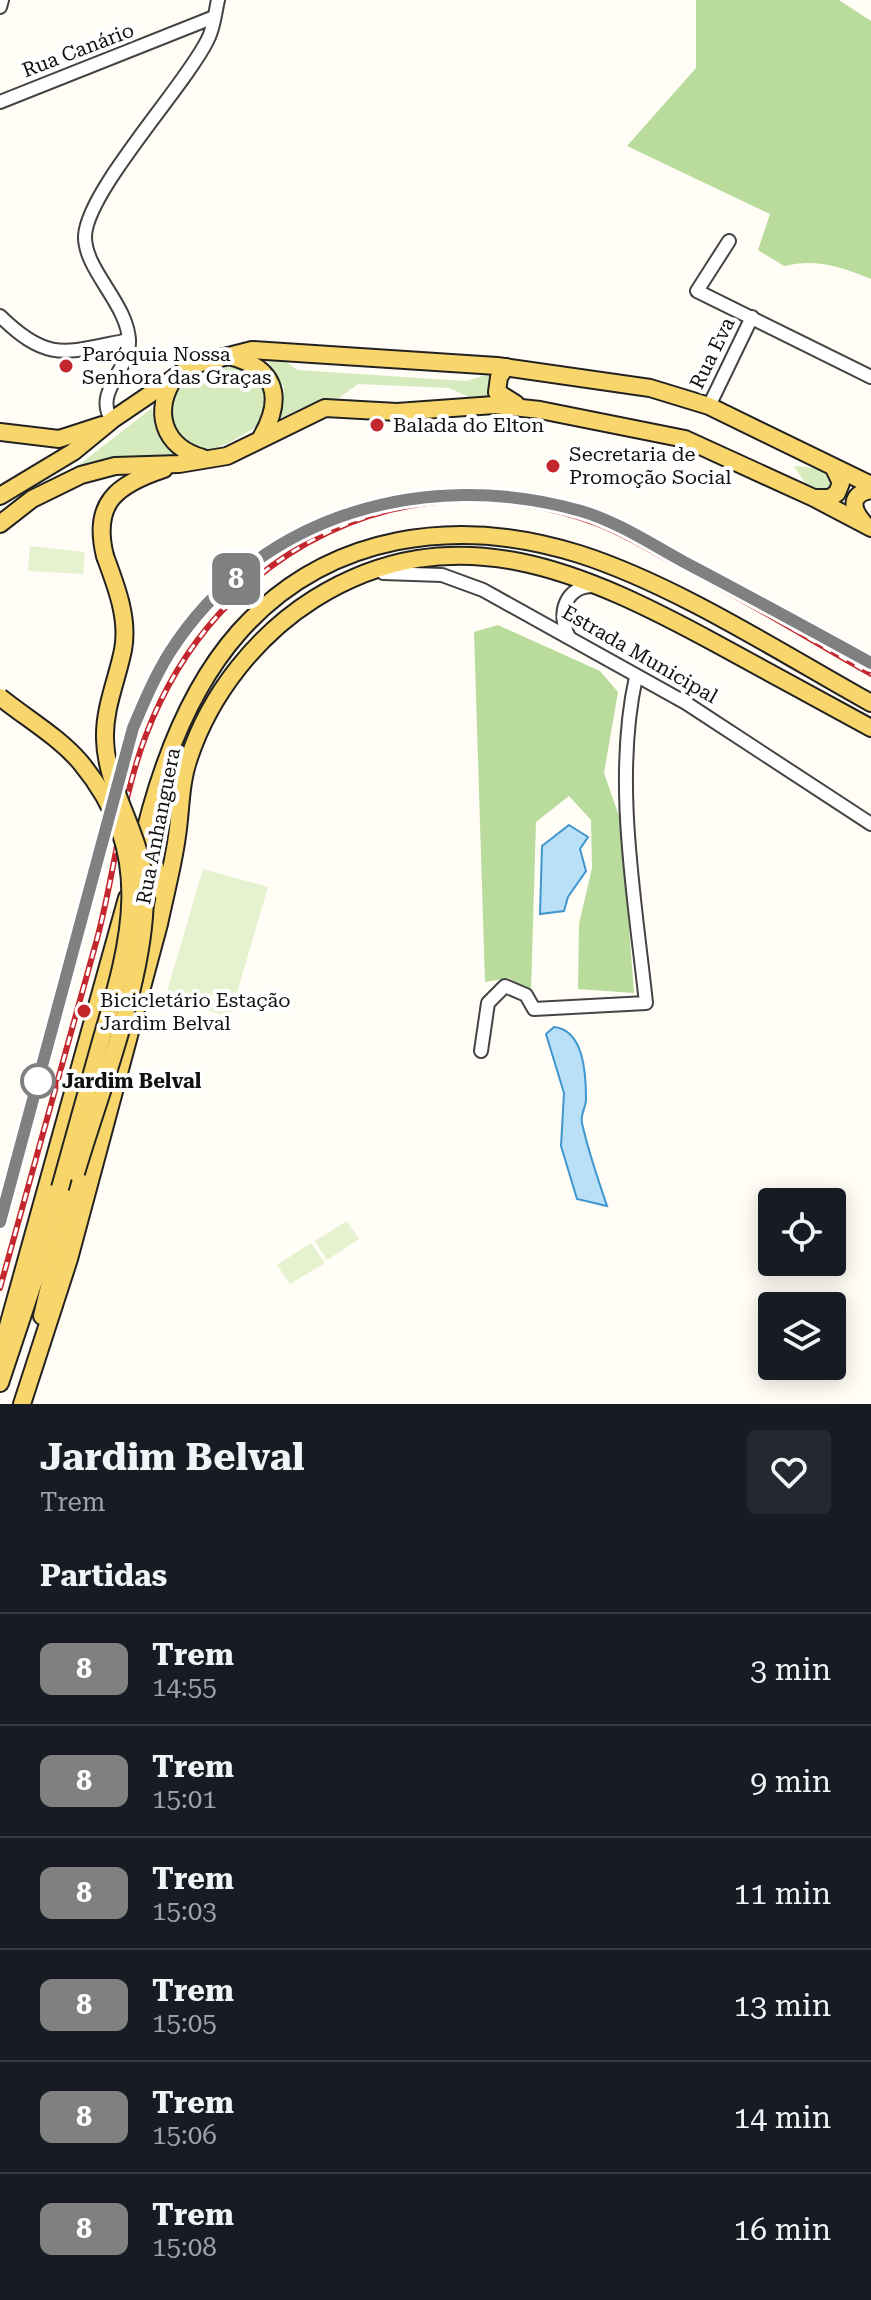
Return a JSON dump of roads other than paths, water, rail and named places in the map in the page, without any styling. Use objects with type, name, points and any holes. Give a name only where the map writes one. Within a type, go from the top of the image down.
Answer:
[{"type":"main road","points":[[0,496],[80,447],[110,422],[193,365],[223,354],[276,350],[506,367],[650,388],[709,406],[871,488]]},
{"type":"main road","points":[[223,354],[259,366],[270,382],[274,403],[262,436]]},
{"type":"main road","points":[[506,367],[499,377],[497,392],[520,407]]},
{"type":"main road","points":[[176,376],[162,403],[164,425],[177,446],[210,459]]},
{"type":"main road","points":[[0,524],[32,499],[81,475],[115,466],[179,464],[227,456],[309,413],[336,406],[397,412],[494,405],[520,407],[685,439],[814,498],[868,527]]},
{"type":"main road","points":[[0,432],[59,439],[110,422]]},
{"type":"main road","points":[[35,1357],[56,1250],[129,993],[145,910],[138,846],[106,754],[106,720],[124,647],[124,622],[119,592],[105,556],[99,521],[114,495],[135,480],[179,464]]},
{"type":"main road","points":[[814,498],[830,498],[838,491],[841,483],[834,468]]},
{"type":"main road","points":[[868,527],[853,510],[853,503],[860,493],[871,488]]},
{"type":"main road","points":[[0,1355],[147,820],[197,694],[235,637],[271,604],[315,572],[363,550],[394,541],[473,533],[508,537],[580,554],[656,585],[871,703]]},
{"type":"main road","name":"Rua Anhanguera","points":[[22,1404],[69,1259],[163,903],[189,757],[228,682],[264,639],[298,609],[347,581],[411,559],[475,554],[520,560],[602,586],[871,728]]},
{"type":"main road","points":[[0,697],[68,750],[88,772],[116,824],[131,878],[133,902],[124,961],[47,1242],[0,1383]]},
{"type":"main road","points":[[134,872],[145,865],[155,866],[160,874],[163,903]]},
{"type":"street","points":[[0,7],[2,0]]},
{"type":"street","points":[[110,422],[106,399],[125,361],[129,340],[118,306],[87,249],[87,222],[112,179],[206,45],[218,0]]},
{"type":"street","name":"Rua Canário","points":[[0,102],[214,17]]},
{"type":"street","points":[[729,241],[697,291],[871,377]]},
{"type":"street","points":[[0,316],[37,348],[66,350],[129,340]]},
{"type":"street","name":"Rua Eva","points":[[709,406],[752,317]]},
{"type":"street","name":"Estrada Municipal","points":[[369,574],[430,573],[455,578],[569,637],[709,717],[871,824]]},
{"type":"street","points":[[569,637],[562,619],[567,599],[579,588],[602,586]]},
{"type":"street","points":[[481,1051],[488,1003],[505,986],[526,995],[534,1009],[646,1003],[626,785],[628,727],[636,677]]},
{"type":"water","points":[[569,825],[588,837],[580,849],[586,871],[568,897],[564,911],[540,914],[542,846]]},
{"type":"water","points":[[554,1027],[572,1036],[581,1055],[586,1099],[582,1123],[607,1206],[577,1199],[561,1146],[564,1093],[546,1034]]},
{"type":"railway","points":[[0,1288],[97,939],[130,785],[146,735],[178,670],[219,613],[270,568],[327,533],[390,510],[457,500],[527,505],[598,524],[616,532],[720,587],[871,674]]},
{"type":"railway","points":[[0,1222],[133,728],[170,651],[194,619],[229,584],[283,544]]},
{"type":"train","name":"8","points":[[0,1222],[133,728],[170,651],[194,619],[258,560],[326,521],[394,501],[431,494],[470,493],[538,501],[610,522],[871,663]]},
{"type":"place","name":"Paróquia Nossa Senhora das Graças","points":[[66,366]]},
{"type":"place","name":"Balada do Elton","points":[[377,425]]},
{"type":"place","name":"Secretaria de Promoção Social","points":[[553,466]]},
{"type":"place","name":"Bicicletário Estação Jardim Belval","points":[[84,1011]]},
{"type":"place","name":"Jardim Belval","points":[[38,1081]]}]
